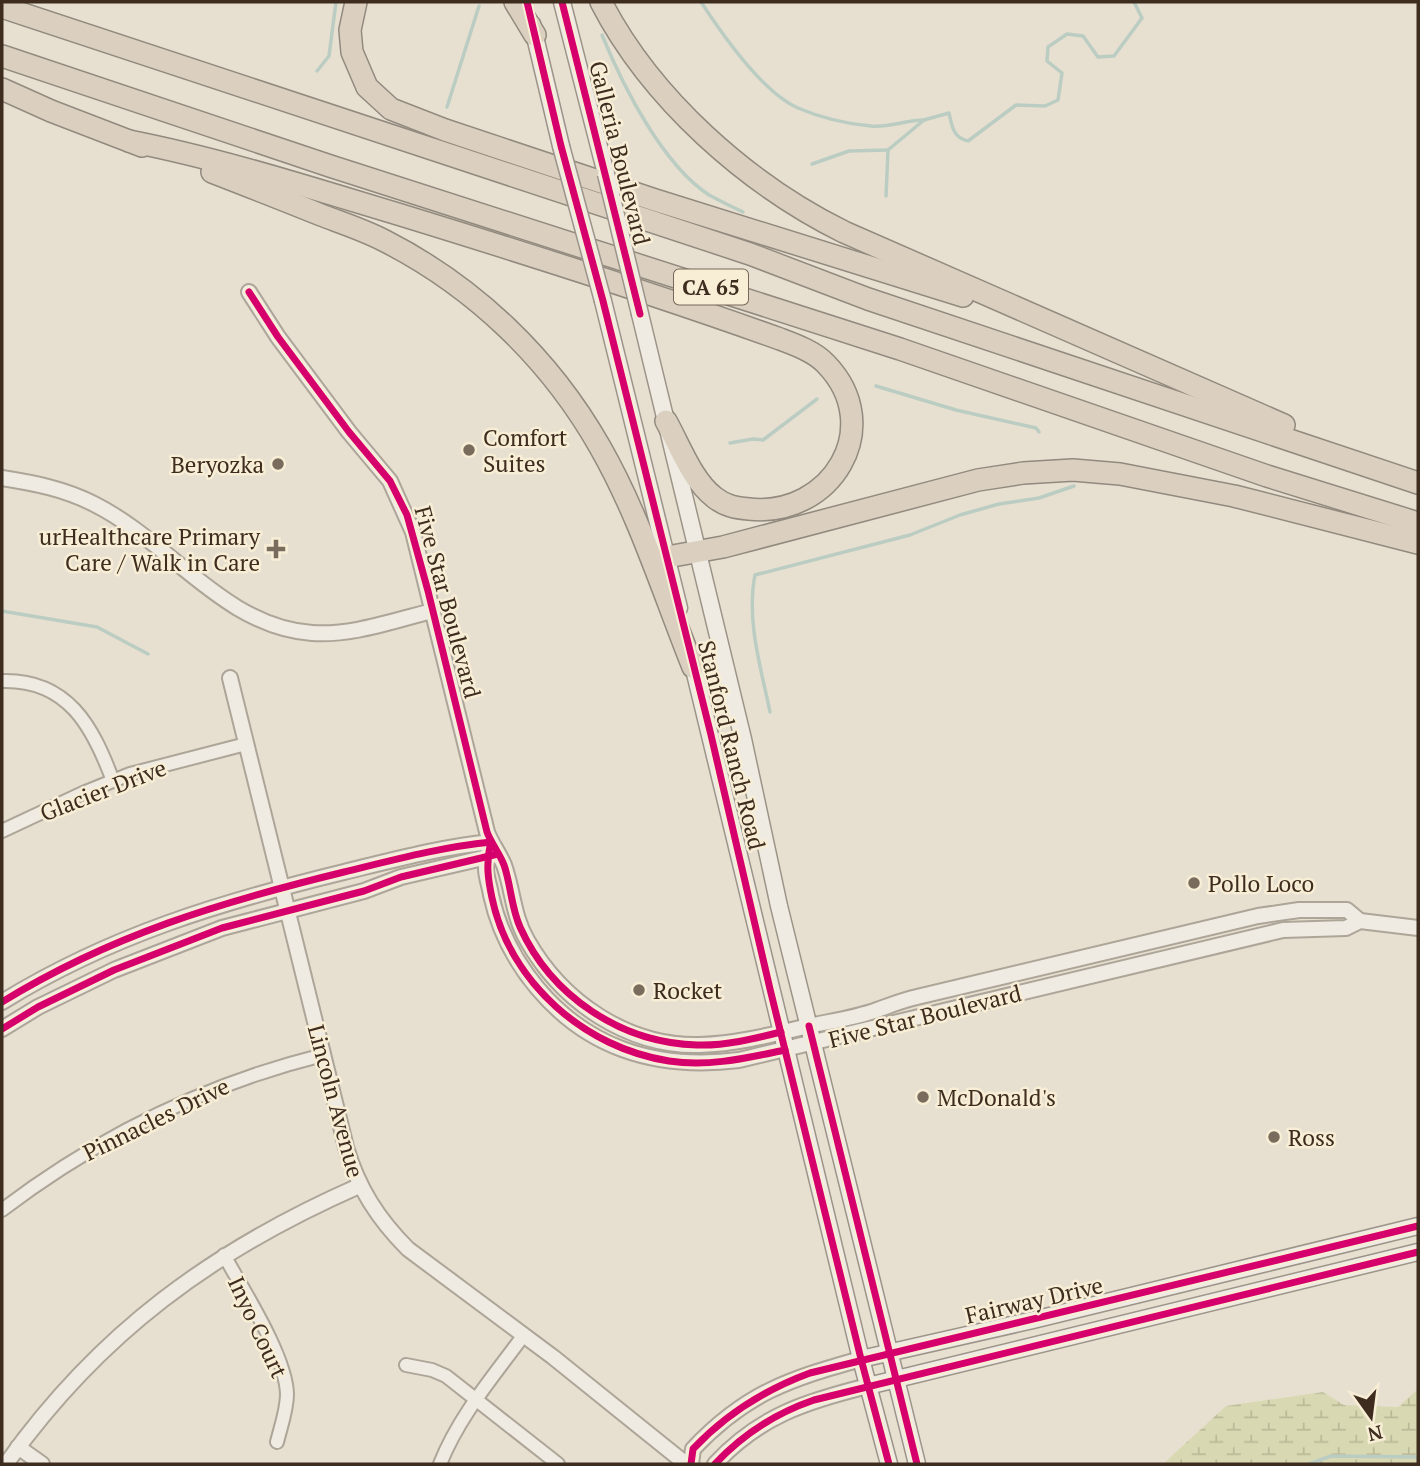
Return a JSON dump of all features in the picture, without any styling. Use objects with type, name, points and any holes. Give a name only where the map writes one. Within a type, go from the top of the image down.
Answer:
[{"type":"highway","points":[[356,2],[350,30],[356,66],[374,95],[382,103],[403,114],[655,200],[1085,337]]},
{"type":"highway","points":[[515,2],[535,35]]},
{"type":"highway","points":[[601,2],[635,54],[680,109],[733,160],[782,198],[844,232],[1313,437],[1354,461]]},
{"type":"highway","name":"CA 65","points":[[2,7],[750,254],[868,299],[1418,484]]},
{"type":"highway","name":"CA 65","points":[[2,56],[330,166],[887,344],[1267,476],[1418,523]]},
{"type":"highway","points":[[2,89],[382,239],[457,286],[509,329],[554,377],[601,448],[638,528],[693,667]]},
{"type":"highway","points":[[129,141],[185,152],[371,206],[567,266],[799,346],[825,363],[844,387],[853,413],[851,443],[839,468],[823,488],[797,504],[763,510],[731,507],[708,492],[666,421]]},
{"type":"highway","points":[[667,557],[772,534],[978,480],[1023,472],[1073,470],[1120,474],[1220,493],[1418,543]]},
{"type":"main road","points":[[527,2],[535,35]]},
{"type":"main road","name":"Galleria Boulevard","points":[[562,2],[666,421]]},
{"type":"main road","name":"Stanford Ranch Road","points":[[535,35],[667,557],[861,1359],[890,1464]]},
{"type":"main road","name":"Stanford Ranch Road","points":[[666,421],[916,1464]]},
{"type":"main road","name":"Fairway Drive","points":[[861,1359],[1418,1226]]},
{"type":"main road","name":"Fairway Drive","points":[[868,1386],[1418,1252]]},
{"type":"main road","points":[[1205,1279],[1211,1302]]},
{"type":"street","name":"Five Star Boulevard","points":[[248,292],[349,432],[390,481],[414,533],[492,851],[503,863],[519,925],[534,953],[553,978],[608,1022],[632,1033],[670,1043],[722,1044],[877,1010],[933,993],[1258,916],[1299,910],[1347,910],[1360,921],[1418,928]]},
{"type":"street","points":[[2,478],[50,487],[93,503],[141,534],[221,596],[267,623],[311,633],[340,633],[433,611]]},
{"type":"street","name":"Lincoln Avenue","points":[[230,678],[346,1147],[359,1186],[376,1213],[408,1249],[689,1464]]},
{"type":"street","points":[[2,681],[14,681],[47,689],[75,709],[97,740],[113,781]]},
{"type":"street","name":"Glacier Drive","points":[[2,831],[145,769],[246,744]]},
{"type":"street","points":[[2,1002],[62,968],[159,925],[215,906],[282,887],[466,845],[492,851]]},
{"type":"street","name":"Five Star Boulevard","points":[[492,851],[486,870],[495,911],[514,955],[538,989],[554,1006],[598,1038],[621,1048],[667,1061],[696,1063],[739,1060],[1260,935],[1301,928],[1346,928],[1360,921]]},
{"type":"street","points":[[2,1029],[73,989],[146,956],[222,928],[364,891],[401,877],[492,851]]},
{"type":"street","points":[[514,955],[523,954],[553,978]]},
{"type":"street","points":[[933,993],[937,1013]]},
{"type":"street","points":[[621,1048],[629,1042],[651,1045],[670,1043]]},
{"type":"street","name":"Pinnacles Drive","points":[[2,1210],[89,1150],[156,1114],[239,1079],[323,1055]]},
{"type":"street","points":[[6,1464],[77,1376],[165,1297],[224,1255],[294,1215],[359,1186]]},
{"type":"street","name":"Inyo Court","points":[[224,1255],[283,1371],[286,1401],[277,1442]]},
{"type":"street","points":[[440,1464],[454,1433],[523,1336]]},
{"type":"street","name":"Fairway Drive","points":[[689,1464],[693,1450],[742,1406],[785,1382],[861,1359]]},
{"type":"street","points":[[406,1365],[446,1376],[558,1464]]},
{"type":"street","name":"Fairway Drive","points":[[715,1464],[754,1429],[783,1412],[814,1400],[868,1386]]},
{"type":"street","points":[[19,1447],[42,1464]]},
{"type":"green space","points":[[1418,1389],[1418,1464],[1163,1464],[1226,1406],[1323,1392],[1344,1405],[1398,1407]]},
{"type":"waterway","points":[[317,71],[329,56],[336,2]]},
{"type":"waterway","points":[[701,2],[757,76],[771,90],[798,108],[833,120],[871,126],[924,120]]},
{"type":"waterway","points":[[886,196],[888,150],[924,120],[949,113],[956,134],[968,141],[1016,105],[1045,106],[1058,100],[1062,73],[1047,61],[1048,47],[1067,34],[1083,36],[1098,57],[1114,56],[1142,18],[1134,2]]},
{"type":"waterway","points":[[447,107],[479,6]]},
{"type":"waterway","points":[[602,35],[633,100],[675,164],[709,195],[743,212]]},
{"type":"waterway","points":[[812,164],[849,151],[888,150]]},
{"type":"waterway","points":[[876,386],[956,410],[1036,428],[1039,432]]},
{"type":"waterway","points":[[730,443],[763,440],[817,399]]},
{"type":"waterway","points":[[770,712],[753,627],[755,575],[910,535],[960,515],[999,504],[1039,498],[1074,486]]},
{"type":"waterway","points":[[2,611],[97,627],[148,654]]},
{"type":"waterway","points":[[1309,1464],[1331,1456],[1418,1457]]},
{"type":"cycle path","points":[[527,2],[711,735],[770,989],[889,1464]]},
{"type":"cycle path","points":[[562,2],[640,314]]},
{"type":"cycle path","points":[[249,292],[278,337],[349,432],[390,481],[407,515],[487,832],[504,865],[517,919],[533,952],[550,974],[592,1011],[616,1025],[642,1035],[669,1042],[708,1045],[781,1032]]},
{"type":"cycle path","points":[[2,1002],[43,978],[126,939],[210,909],[298,883],[454,847],[491,842]]},
{"type":"cycle path","points":[[490,846],[488,872],[492,898],[501,929],[515,958],[556,1006],[581,1026],[608,1042],[638,1054],[684,1063],[742,1059],[785,1050]]},
{"type":"cycle path","points":[[2,1029],[38,1007],[114,970],[222,928],[364,891],[401,877],[498,854]]},
{"type":"cycle path","points":[[809,1026],[917,1464]]},
{"type":"cycle path","points":[[691,1464],[693,1449],[732,1414],[761,1395],[810,1373],[1418,1226]]},
{"type":"cycle path","points":[[715,1464],[737,1443],[761,1426],[786,1411],[814,1400],[1418,1252]]},
{"type":"place","name":"Comfort Suites","points":[[469,450]]},
{"type":"place","name":"Beryozka","points":[[278,464]]},
{"type":"place","name":"urHealthcare Primary Care / Walk in Care","points":[[276,549]]},
{"type":"place","name":"Pollo Loco","points":[[1194,883]]},
{"type":"place","name":"Rocket","points":[[639,990]]},
{"type":"place","name":"McDonald's","points":[[923,1097]]},
{"type":"place","name":"Ross","points":[[1274,1137]]}]
